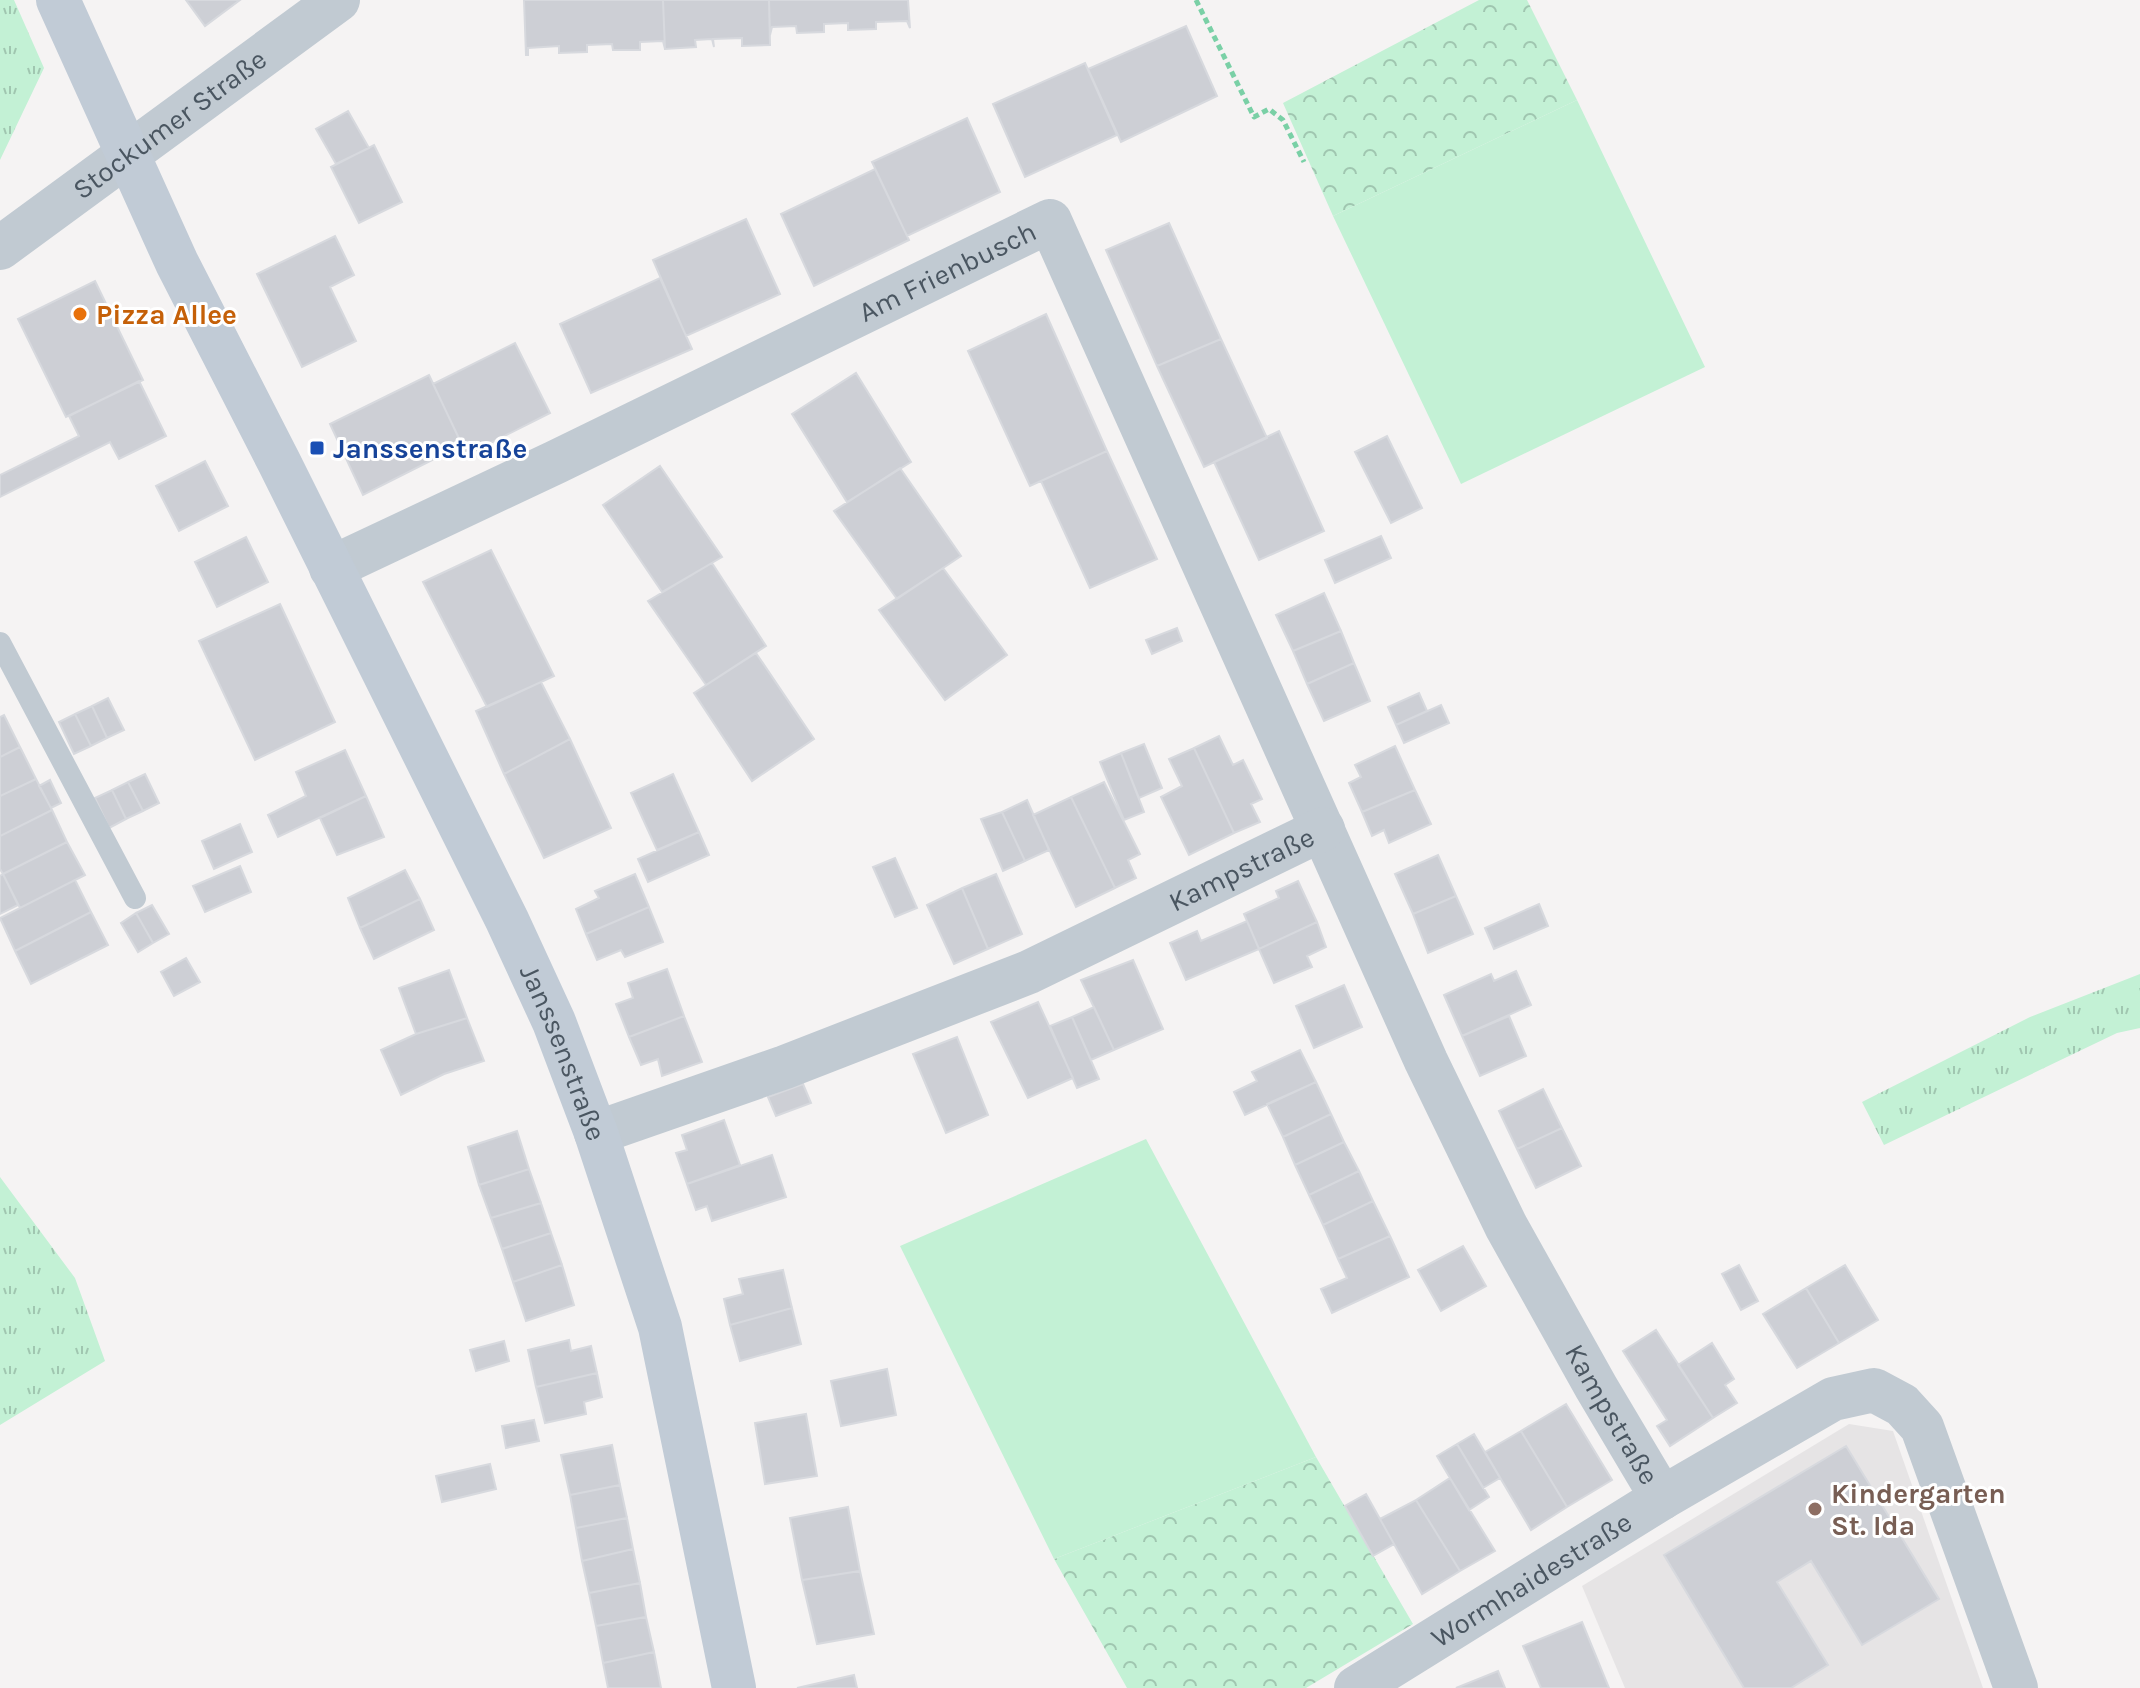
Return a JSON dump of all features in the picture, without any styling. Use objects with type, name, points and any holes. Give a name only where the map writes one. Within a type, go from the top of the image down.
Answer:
[{"type":"main road","name":"Janssenstraße","points":[[58,0],[177,263],[507,920],[554,1022],[596,1133],[660,1327],[734,1688]]},
{"type":"street","name":"Stockumer Straße","points":[[0,248],[338,0]]},
{"type":"street","name":"Am Frienbusch","points":[[331,568],[1050,221],[1323,829]]},
{"type":"street","name":"Kampstraße","points":[[596,1133],[785,1067],[1029,972],[1323,829],[1426,1061],[1506,1226],[1662,1498]]},
{"type":"street","name":"Wormhaidestraße","points":[[1356,1688],[1662,1498],[1833,1399],[1874,1390],[1902,1405],[1922,1427],[2016,1688]]},
{"type":"lane","points":[[0,643],[135,898]]},
{"type":"path","points":[[1196,0],[1254,117],[1269,109],[1283,120],[1304,162]]},
{"type":"shaded area","name":"Kindergarten St. Ida","points":[[1849,1424],[1893,1431],[1983,1688],[1625,1688],[1582,1586]]},
{"type":"green space","points":[[0,0],[14,0],[44,68],[0,160]]},
{"type":"green space","points":[[1479,0],[1527,0],[1577,100],[1333,216],[1283,103]]},
{"type":"green space","points":[[1577,100],[1705,367],[1461,484],[1333,216]]},
{"type":"green space","points":[[2140,974],[2140,1028],[2117,1033],[1884,1145],[1862,1102],[2030,1017]]},
{"type":"green space","points":[[1146,1139],[1316,1457],[1054,1559],[900,1246]]},
{"type":"green space","points":[[0,1177],[75,1278],[105,1361],[0,1425]]},
{"type":"green space","points":[[1316,1457],[1413,1624],[1306,1688],[1127,1688],[1054,1559]]},
{"type":"building","points":[[186,0],[240,0],[205,26]]},
{"type":"building","points":[[524,0],[663,0],[665,49],[663,41],[640,42],[640,50],[613,50],[612,44],[587,45],[587,52],[559,53],[559,46],[528,48],[526,55]]},
{"type":"building","points":[[663,0],[769,0],[770,45],[742,46],[742,38],[713,39],[714,47],[712,39],[695,40],[696,47],[665,49]]},
{"type":"building","points":[[769,0],[908,0],[910,28],[907,21],[876,22],[876,29],[848,30],[848,23],[824,24],[824,32],[797,33],[796,26],[772,27],[770,35]]},
{"type":"building","points":[[1186,26],[1217,96],[1121,142],[1088,69]]},
{"type":"building","points":[[1085,63],[1117,135],[1025,177],[993,104]]},
{"type":"building","points":[[348,111],[369,148],[336,164],[316,129]]},
{"type":"building","points":[[967,118],[1000,192],[907,236],[872,162]]},
{"type":"building","points":[[374,145],[402,202],[359,223],[331,167]]},
{"type":"building","points":[[875,169],[909,240],[814,286],[781,214]]},
{"type":"building","points":[[746,219],[780,294],[686,336],[653,260]]},
{"type":"building","points":[[1169,223],[1221,339],[1157,366],[1106,250]]},
{"type":"building","points":[[335,236],[354,275],[330,287],[356,341],[302,367],[257,274]]},
{"type":"building","points":[[660,278],[692,349],[591,393],[560,324]]},
{"type":"building","points":[[95,281],[143,380],[66,417],[18,319]]},
{"type":"building","points":[[1046,314],[1107,451],[1030,486],[968,351]]},
{"type":"building","points":[[1221,339],[1267,438],[1204,467],[1157,366]]},
{"type":"building","points":[[515,343],[550,413],[467,455],[433,384]]},
{"type":"building","points":[[856,373],[911,462],[847,502],[792,414]]},
{"type":"building","points":[[429,375],[462,445],[363,495],[330,424]]},
{"type":"building","points":[[139,381],[166,436],[119,459],[110,442],[0,497],[0,475],[79,436],[69,416]]},
{"type":"building","points":[[1279,431],[1324,531],[1259,560],[1214,462]]},
{"type":"building","points":[[1387,436],[1422,508],[1391,523],[1355,452]]},
{"type":"building","points":[[1107,451],[1157,559],[1090,588],[1041,481]]},
{"type":"building","points":[[205,461],[228,506],[179,531],[156,486]]},
{"type":"building","points":[[660,466],[722,557],[662,592],[603,505]]},
{"type":"building","points":[[900,468],[961,556],[897,599],[834,511]]},
{"type":"building","points":[[1381,536],[1391,558],[1335,583],[1325,560]]},
{"type":"building","points":[[246,537],[268,582],[217,607],[195,562]]},
{"type":"building","points":[[491,550],[554,676],[487,707],[423,582]]},
{"type":"building","points":[[712,563],[766,646],[706,685],[648,601]]},
{"type":"building","points":[[943,568],[1007,655],[945,700],[879,610]]},
{"type":"building","points":[[1324,593],[1341,631],[1293,651],[1276,615]]},
{"type":"building","points":[[280,604],[335,722],[255,760],[199,641]]},
{"type":"building","points":[[1177,628],[1182,641],[1152,654],[1146,640]]},
{"type":"building","points":[[1341,631],[1354,663],[1307,684],[1293,651]]},
{"type":"building","points":[[756,653],[814,739],[752,781],[694,693]]},
{"type":"building","points":[[1354,663],[1370,701],[1324,721],[1307,684]]},
{"type":"building","points":[[541,682],[570,739],[504,774],[476,711]]},
{"type":"building","points":[[1419,693],[1427,711],[1396,725],[1388,707]]},
{"type":"building","points":[[108,698],[124,730],[107,738],[92,706]]},
{"type":"building","points":[[1441,705],[1449,723],[1404,743],[1396,725]]},
{"type":"building","points":[[92,706],[107,738],[91,746],[75,714]]},
{"type":"building","points":[[75,714],[91,746],[74,754],[59,722]]},
{"type":"building","points":[[4,715],[20,747],[0,757],[0,717]]},
{"type":"building","points":[[1219,736],[1233,765],[1243,760],[1262,799],[1251,804],[1260,822],[1234,833],[1194,748]]},
{"type":"building","points":[[570,739],[611,828],[544,858],[504,774]]},
{"type":"building","points":[[1144,744],[1162,788],[1139,798],[1121,753]]},
{"type":"building","points":[[1395,746],[1415,790],[1362,812],[1349,783],[1361,777],[1355,765]]},
{"type":"building","points":[[20,747],[36,779],[0,796],[0,757]]},
{"type":"building","points":[[1194,748],[1234,833],[1189,855],[1161,797],[1182,786],[1169,759]]},
{"type":"building","points":[[345,750],[366,796],[278,837],[268,815],[306,796],[296,772]]},
{"type":"building","points":[[1121,753],[1144,812],[1124,820],[1100,762]]},
{"type":"building","points":[[145,774],[159,803],[143,811],[128,782]]},
{"type":"building","points":[[673,774],[699,832],[657,850],[631,793]]},
{"type":"building","points":[[36,779],[52,810],[0,836],[0,796]]},
{"type":"building","points":[[50,780],[61,803],[51,808],[39,786]]},
{"type":"building","points":[[128,782],[143,811],[126,819],[112,790]]},
{"type":"building","points":[[1104,782],[1140,854],[1128,860],[1136,878],[1115,888],[1071,797]]},
{"type":"building","points":[[112,790],[126,819],[109,828],[95,798]]},
{"type":"building","points":[[1415,790],[1431,824],[1389,843],[1384,830],[1372,836],[1362,812]]},
{"type":"building","points":[[366,796],[384,837],[337,855],[320,818]]},
{"type":"building","points":[[1071,797],[1115,888],[1076,907],[1033,815]]},
{"type":"building","points":[[1027,800],[1049,850],[1025,861],[1002,812]]},
{"type":"building","points":[[52,810],[67,842],[3,874],[0,869],[0,836]]},
{"type":"building","points":[[1002,812],[1025,861],[1003,871],[981,819]]},
{"type":"building","points":[[240,824],[252,852],[214,869],[202,841]]},
{"type":"building","points":[[699,832],[709,855],[648,882],[638,859]]},
{"type":"building","points":[[67,842],[85,875],[20,908],[3,874]]},
{"type":"building","points":[[1438,855],[1456,896],[1413,914],[1395,874]]},
{"type":"building","points":[[895,858],[917,908],[895,917],[873,867]]},
{"type":"building","points":[[240,866],[251,892],[205,912],[193,886]]},
{"type":"building","points":[[405,870],[420,899],[360,928],[348,898]]},
{"type":"building","points":[[3,874],[18,905],[0,914],[0,876]]},
{"type":"building","points":[[635,874],[649,907],[586,934],[576,909],[599,898],[595,891]]},
{"type":"building","points":[[996,874],[1022,934],[988,949],[962,888]]},
{"type":"building","points":[[75,880],[91,912],[15,951],[0,918]]},
{"type":"building","points":[[1298,881],[1317,922],[1259,949],[1244,914],[1279,898],[1276,891]]},
{"type":"building","points":[[962,888],[988,949],[954,964],[927,905]]},
{"type":"building","points":[[1456,896],[1473,934],[1428,953],[1413,914]]},
{"type":"building","points":[[420,899],[434,930],[374,959],[360,928]]},
{"type":"building","points":[[1539,904],[1548,926],[1494,949],[1485,928]]},
{"type":"building","points":[[152,905],[169,934],[153,943],[136,913]]},
{"type":"building","points":[[649,907],[663,942],[625,957],[621,950],[597,960],[586,934]]},
{"type":"building","points":[[91,912],[108,945],[31,984],[15,951]]},
{"type":"building","points":[[136,913],[153,943],[138,952],[121,923]]},
{"type":"building","points":[[1247,921],[1259,949],[1186,980],[1170,943],[1197,931],[1201,941]]},
{"type":"building","points":[[1317,922],[1326,947],[1307,956],[1312,967],[1274,983],[1259,949]]},
{"type":"building","points":[[186,958],[200,982],[174,996],[161,972]]},
{"type":"building","points":[[1133,960],[1163,1029],[1114,1050],[1081,980]]},
{"type":"building","points":[[667,969],[684,1016],[629,1037],[616,1004],[633,998],[628,983]]},
{"type":"building","points":[[449,970],[467,1018],[416,1034],[399,988]]},
{"type":"building","points":[[1516,971],[1531,1005],[1462,1036],[1444,995],[1491,974],[1494,981]]},
{"type":"building","points":[[1344,985],[1362,1027],[1314,1048],[1296,1006]]},
{"type":"building","points":[[1038,1002],[1073,1078],[1028,1098],[991,1022]]},
{"type":"building","points":[[1094,1007],[1114,1050],[1091,1060],[1072,1017]]},
{"type":"building","points":[[684,1016],[702,1062],[662,1076],[658,1059],[641,1065],[629,1037]]},
{"type":"building","points":[[1509,1016],[1526,1056],[1480,1076],[1462,1036]]},
{"type":"building","points":[[1072,1017],[1099,1079],[1077,1088],[1050,1026]]},
{"type":"building","points":[[467,1018],[484,1061],[444,1074],[401,1095],[381,1050],[416,1034]]},
{"type":"building","points":[[957,1037],[988,1115],[946,1133],[913,1054]]},
{"type":"building","points":[[1300,1050],[1316,1082],[1245,1115],[1234,1092],[1257,1081],[1252,1072]]},
{"type":"building","points":[[1316,1082],[1331,1114],[1283,1137],[1267,1104]]},
{"type":"building","points":[[803,1084],[811,1103],[776,1116],[768,1097]]},
{"type":"building","points":[[1543,1089],[1562,1128],[1517,1149],[1499,1111]]},
{"type":"building","points":[[1331,1114],[1344,1142],[1295,1165],[1283,1137]]},
{"type":"building","points":[[724,1120],[740,1165],[687,1184],[676,1153],[687,1150],[682,1135]]},
{"type":"building","points":[[1562,1128],[1581,1166],[1536,1188],[1517,1149]]},
{"type":"building","points":[[517,1131],[529,1169],[479,1185],[468,1147]]},
{"type":"building","points":[[1344,1142],[1359,1171],[1309,1195],[1295,1165]]},
{"type":"building","points":[[772,1155],[786,1197],[712,1221],[707,1206],[696,1210],[687,1184]]},
{"type":"building","points":[[529,1169],[541,1203],[491,1218],[479,1185]]},
{"type":"building","points":[[1359,1171],[1373,1201],[1323,1225],[1309,1195]]},
{"type":"building","points":[[1373,1201],[1390,1236],[1338,1259],[1323,1225]]},
{"type":"building","points":[[541,1203],[551,1233],[502,1249],[491,1218]]},
{"type":"building","points":[[551,1233],[562,1265],[513,1282],[502,1249]]},
{"type":"building","points":[[1390,1236],[1409,1277],[1332,1313],[1321,1289],[1347,1278],[1338,1259]]},
{"type":"building","points":[[1463,1246],[1486,1286],[1441,1311],[1418,1270]]},
{"type":"building","points":[[562,1265],[574,1305],[526,1321],[513,1282]]},
{"type":"building","points":[[1739,1265],[1758,1301],[1741,1310],[1722,1274]]},
{"type":"building","points":[[1845,1265],[1878,1320],[1839,1343],[1806,1288]]},
{"type":"building","points":[[783,1270],[792,1308],[730,1325],[724,1299],[743,1294],[739,1279]]},
{"type":"building","points":[[1806,1288],[1839,1343],[1797,1368],[1763,1314]]},
{"type":"building","points":[[792,1308],[801,1344],[740,1361],[730,1325]]},
{"type":"building","points":[[1656,1330],[1713,1418],[1670,1446],[1657,1426],[1667,1420],[1623,1351]]},
{"type":"building","points":[[569,1340],[571,1351],[591,1346],[597,1373],[536,1387],[528,1350]]},
{"type":"building","points":[[504,1341],[509,1361],[476,1371],[470,1350]]},
{"type":"building","points":[[1712,1343],[1734,1379],[1725,1385],[1737,1403],[1713,1418],[1678,1365]]},
{"type":"building","points":[[887,1369],[896,1415],[841,1426],[831,1381]]},
{"type":"building","points":[[597,1373],[602,1397],[584,1402],[586,1414],[545,1423],[536,1387]]},
{"type":"building","points":[[1566,1404],[1612,1480],[1567,1507],[1521,1431]]},
{"type":"building","points":[[806,1414],[817,1476],[765,1484],[755,1423]]},
{"type":"building","points":[[534,1420],[539,1441],[506,1448],[502,1426]]},
{"type":"building","points":[[1521,1431],[1567,1507],[1531,1530],[1485,1452]]},
{"type":"building","points":[[1474,1434],[1500,1478],[1483,1488],[1457,1444]]},
{"type":"building","points":[[1457,1444],[1489,1497],[1469,1510],[1437,1456]]},
{"type":"building","points":[[612,1445],[620,1485],[570,1495],[561,1455]]},
{"type":"building","points":[[1846,1446],[1939,1599],[1862,1645],[1811,1561],[1777,1582],[1828,1665],[1791,1688],[1744,1688],[1664,1555]]},
{"type":"building","points":[[490,1464],[496,1489],[442,1502],[436,1476]]},
{"type":"building","points":[[1450,1478],[1495,1551],[1460,1571],[1416,1500]]},
{"type":"building","points":[[620,1485],[627,1518],[576,1528],[570,1495]]},
{"type":"building","points":[[1366,1494],[1394,1544],[1373,1556],[1345,1506]]},
{"type":"building","points":[[1416,1500],[1460,1571],[1422,1594],[1380,1519]]},
{"type":"building","points":[[848,1507],[860,1571],[802,1580],[790,1518]]},
{"type":"building","points":[[627,1518],[633,1549],[582,1561],[576,1528]]},
{"type":"building","points":[[633,1549],[640,1583],[589,1593],[582,1561]]},
{"type":"building","points":[[860,1571],[874,1634],[817,1644],[802,1580]]},
{"type":"building","points":[[640,1583],[646,1617],[596,1626],[589,1593]]},
{"type":"building","points":[[646,1617],[654,1652],[603,1663],[596,1626]]},
{"type":"building","points":[[1582,1622],[1609,1688],[1541,1688],[1523,1646]]},
{"type":"building","points":[[654,1652],[661,1688],[608,1688],[603,1663]]},
{"type":"building","points":[[1498,1671],[1505,1688],[1456,1688]]},
{"type":"building","points":[[854,1675],[857,1688],[797,1688]]},
{"type":"place","name":"Pizza Allee","points":[[80,314]]},
{"type":"place","name":"Janssenstraße","points":[[317,448]]},
{"type":"place","name":"Kindergarten St. Ida","points":[[1815,1509]]}]
